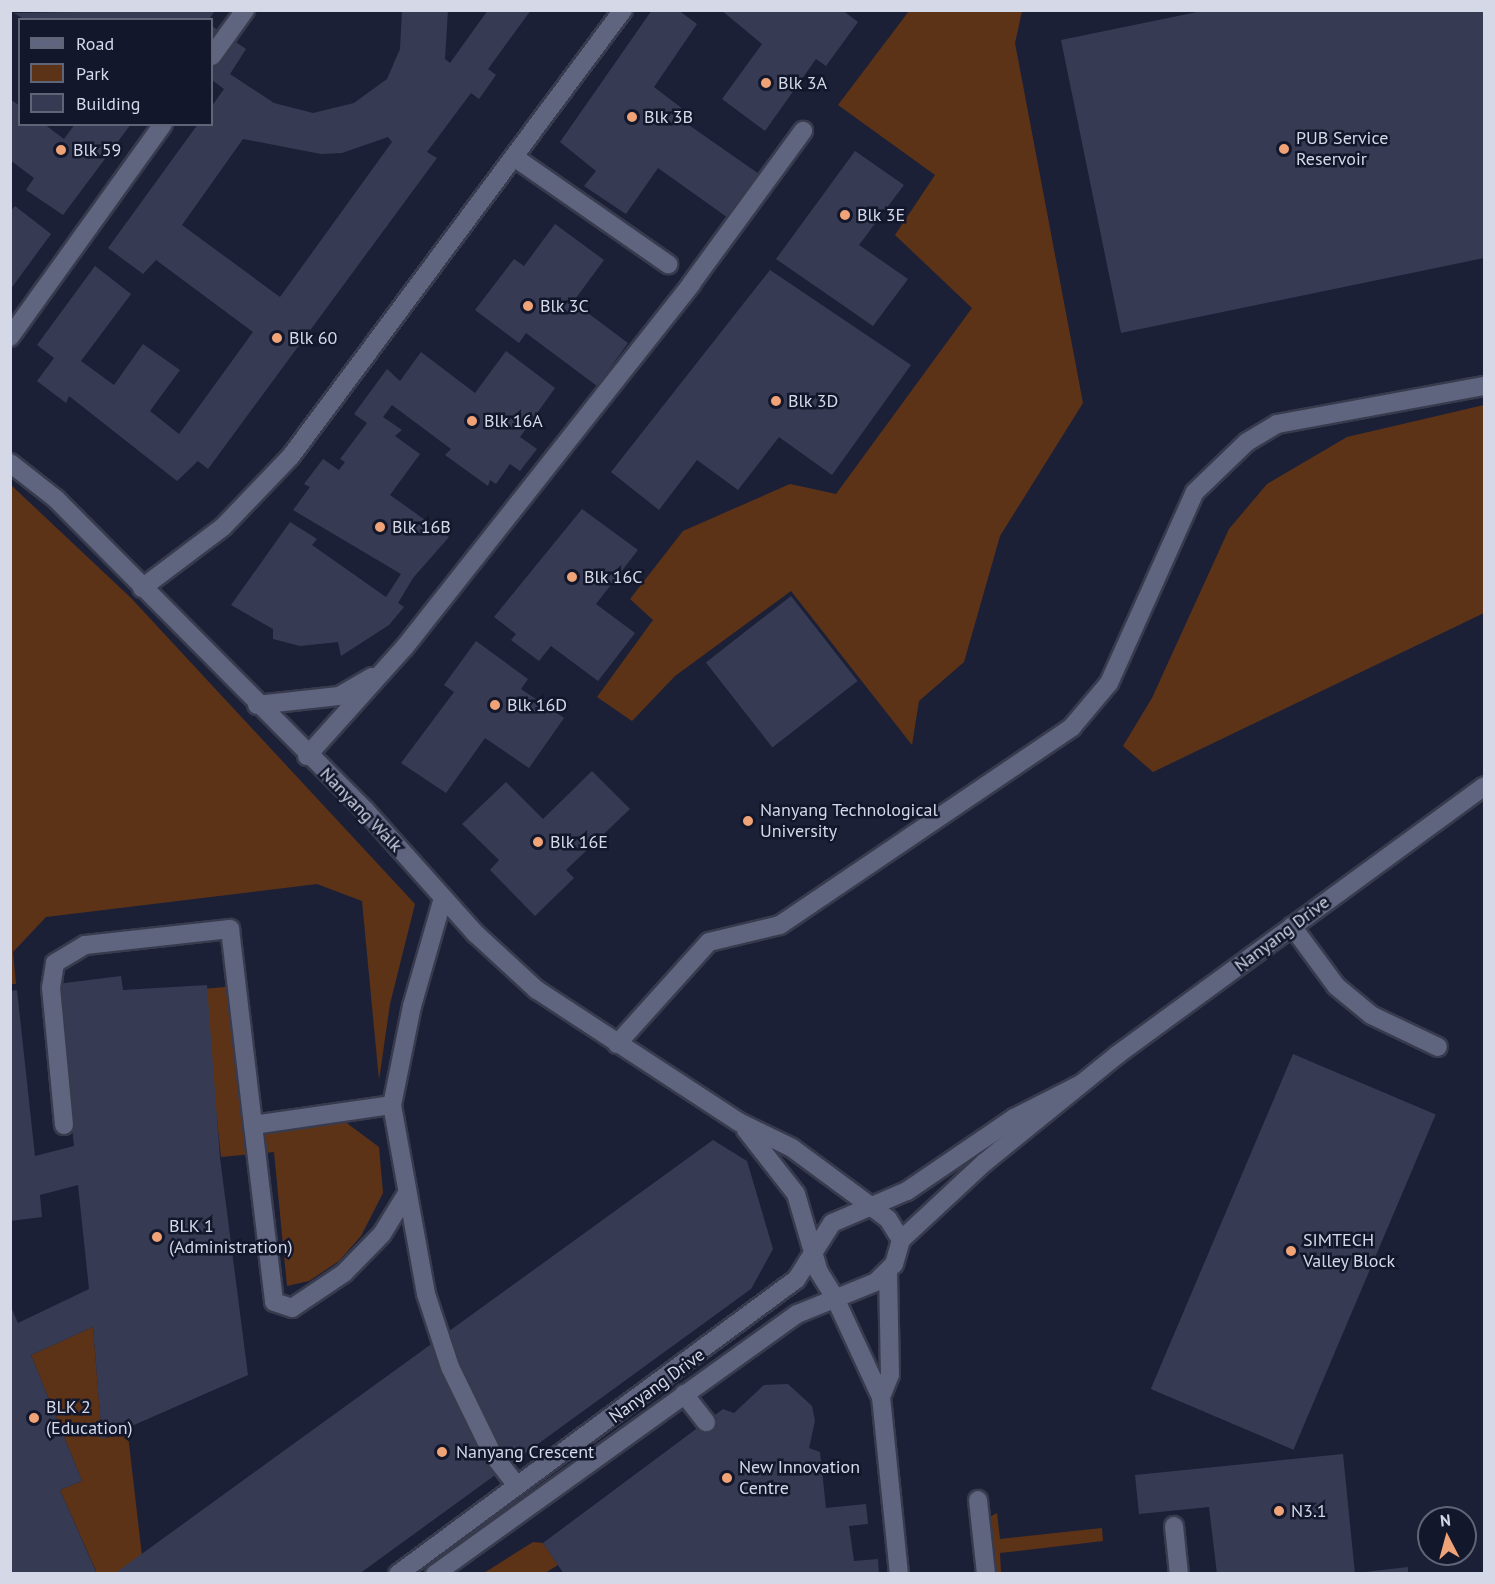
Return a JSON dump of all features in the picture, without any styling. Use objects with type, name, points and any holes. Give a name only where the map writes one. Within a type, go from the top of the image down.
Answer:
[{"type":"street","points":[[213,55],[245,10]]},
{"type":"street","points":[[142,588],[223,527],[291,456],[623,10]]},
{"type":"street","points":[[10,337],[162,126]]},
{"type":"street","points":[[307,756],[404,648],[691,284],[803,131]]},
{"type":"street","points":[[514,157],[668,264]]},
{"type":"street","points":[[617,1044],[709,942],[780,925],[1072,727],[1109,683],[1195,492],[1247,442],[1277,424],[1485,386]]},
{"type":"street","name":"Nanyang Walk","points":[[10,462],[56,498],[443,897],[537,990],[739,1122],[792,1149],[870,1208]]},
{"type":"street","points":[[258,705],[339,696],[365,683],[404,648]]},
{"type":"street","name":"Nanyang Drive","points":[[901,1240],[985,1162],[1081,1084],[1292,926],[1485,786]]},
{"type":"street","points":[[443,897],[412,1006],[392,1105],[406,1195],[426,1294],[450,1367],[493,1455],[517,1486]]},
{"type":"street","points":[[1292,926],[1336,986],[1371,1015],[1438,1047]]},
{"type":"street","points":[[64,1125],[51,988],[55,963],[64,954],[85,945],[230,929],[274,1302],[292,1308],[344,1273],[382,1234],[406,1195]]},
{"type":"street","name":"Nanyang Drive","points":[[870,1208],[906,1191],[1014,1118],[1081,1084]]},
{"type":"street","points":[[253,1125],[392,1105]]},
{"type":"street","name":"Nanyang Walk","points":[[739,1122],[796,1194],[814,1248]]},
{"type":"street","points":[[881,1397],[890,1375],[888,1272],[901,1240],[888,1219],[870,1208],[832,1223],[814,1248],[819,1272],[835,1298],[881,1397],[899,1574]]},
{"type":"street","name":"Nanyang Drive","points":[[398,1574],[796,1280],[814,1248]]},
{"type":"street","points":[[835,1298],[868,1287],[888,1272]]},
{"type":"street","name":"Nanyang Drive","points":[[435,1574],[797,1314],[835,1298]]},
{"type":"street","points":[[684,1394],[706,1422]]},
{"type":"street","points":[[978,1500],[986,1574]]},
{"type":"street","points":[[1174,1526],[1179,1574]]},
{"type":"green space","points":[[909,11],[1022,11],[1015,43],[1083,403],[1000,536],[964,662],[919,701],[912,745],[791,591],[675,676],[632,721],[597,697],[653,620],[630,599],[683,531],[790,484],[836,494],[972,308],[895,235],[935,175],[838,105]]},
{"type":"green space","points":[[1484,405],[1484,613],[1153,772],[1123,746],[1152,698],[1229,529],[1267,484],[1347,437]]},
{"type":"green space","points":[[11,485],[131,598],[415,904],[390,1004],[379,1080],[362,901],[317,884],[46,917],[13,952],[16,984],[11,984]]},
{"type":"green space","points":[[236,986],[253,1130],[344,1121],[379,1147],[383,1193],[361,1236],[339,1261],[309,1281],[287,1286],[274,1152],[221,1157],[203,989]]},
{"type":"green space","points":[[93,1327],[102,1438],[128,1435],[144,1573],[97,1573],[60,1490],[82,1481],[31,1355]]},
{"type":"green space","points":[[997,1513],[1000,1539],[1102,1528],[1103,1541],[1000,1553],[1001,1573],[993,1573],[984,1520]]},
{"type":"green space","points":[[533,1542],[543,1543],[558,1565],[545,1573],[484,1573]]},
{"type":"building","points":[[215,10],[210,18],[22,18],[14,13]]},
{"type":"building","points":[[402,10],[448,10],[445,59],[450,63],[488,10],[531,10],[488,69],[496,75],[479,99],[471,93],[427,152],[437,158],[208,469],[198,461],[177,481],[69,396],[66,403],[37,381],[54,358],[37,345],[95,266],[131,294],[81,361],[114,385],[143,344],[180,370],[150,411],[179,434],[253,332],[156,260],[143,274],[108,248],[197,126],[213,126],[213,105],[224,89],[213,81],[213,27],[246,49],[230,74],[274,103],[313,113],[354,103],[387,79],[400,49]],"holes":[[[388,137],[392,142],[280,297],[182,225],[243,139],[321,154],[342,153]]]},
{"type":"building","name":"Blk 3B","points":[[652,10],[678,10],[697,24],[654,87],[688,113],[683,121],[762,176],[731,220],[658,168],[626,214],[584,186],[596,171],[560,142]]},
{"type":"building","name":"Blk 3A","points":[[721,10],[842,10],[858,22],[826,66],[816,59],[765,131],[722,99],[762,44]]},
{"type":"building","name":"PUB Service Reservoir","points":[[1207,10],[1484,10],[1484,258],[1121,333],[1061,40]]},
{"type":"building","name":"Blk 59","points":[[10,99],[18,105],[18,126],[47,126],[64,139],[74,126],[130,126],[63,215],[26,190],[34,178],[10,160]]},
{"type":"building","name":"Blk 3E","points":[[855,151],[904,185],[859,245],[908,279],[873,326],[776,259]]},
{"type":"building","points":[[15,206],[51,234],[10,290],[10,212]]},
{"type":"building","name":"Blk 3C","points":[[555,224],[604,260],[573,302],[628,343],[597,386],[526,333],[519,343],[475,310],[514,259],[524,266]]},
{"type":"building","name":"Blk 3D","points":[[770,270],[911,365],[832,475],[779,437],[738,490],[697,460],[659,510],[611,472]]},
{"type":"building","name":"Blk 16B","points":[[506,351],[555,388],[520,437],[537,449],[520,471],[510,464],[496,484],[490,480],[488,486],[445,455],[451,449],[392,405],[383,417],[402,430],[395,436],[420,454],[390,495],[449,537],[413,578],[398,603],[404,607],[389,625],[341,656],[338,642],[300,646],[273,639],[273,629],[231,605],[290,522],[317,539],[312,545],[386,597],[401,574],[293,510],[310,487],[304,484],[323,459],[339,470],[345,462],[340,459],[367,423],[354,414],[387,369],[400,381],[421,352],[475,393]]},
{"type":"building","name":"Blk 16C","points":[[582,509],[638,550],[596,604],[635,633],[598,681],[551,646],[539,661],[511,640],[516,634],[494,617]]},
{"type":"building","points":[[791,596],[857,681],[772,748],[706,662]]},
{"type":"building","name":"Blk 16D","points":[[476,641],[528,679],[521,689],[564,718],[529,768],[485,738],[446,793],[401,763],[454,692],[444,685]]},
{"type":"building","name":"Blk 16E","points":[[592,771],[630,809],[566,870],[574,878],[535,916],[490,870],[499,860],[462,824],[506,782],[543,819]]},
{"type":"building","name":"BLK 1 (Administration)","points":[[121,976],[123,990],[207,985],[220,1158],[248,1375],[102,1439],[93,1327],[31,1355],[82,1481],[60,1490],[97,1574],[10,1574],[10,1305],[18,1323],[89,1289],[78,1185],[40,1195],[42,1217],[10,1221],[10,991],[17,990],[35,1156],[74,1146],[57,984]]},
{"type":"building","name":"SIMTECH Valley Block","points":[[1293,1054],[1436,1115],[1293,1450],[1151,1389]]},
{"type":"building","points":[[713,1140],[747,1161],[773,1249],[751,1289],[359,1574],[114,1574]]},
{"type":"building","name":"New Innovation Centre","points":[[788,1384],[812,1406],[815,1421],[809,1448],[820,1452],[826,1508],[866,1504],[868,1524],[849,1526],[854,1561],[878,1559],[879,1574],[564,1574],[543,1543],[723,1409],[734,1413],[764,1385]]},
{"type":"building","name":"N3.1","points":[[1343,1454],[1355,1574],[1217,1574],[1209,1507],[1139,1514],[1135,1475]]},
{"type":"building","points":[[1408,1567],[1408,1574],[1365,1574],[1365,1572]]},
{"type":"place","name":"Blk 3A","points":[[766,83]]},
{"type":"place","name":"Blk 3B","points":[[632,117]]},
{"type":"place","name":"PUB Service Reservoir","points":[[1284,149]]},
{"type":"place","name":"Blk 59","points":[[61,150]]},
{"type":"place","name":"Blk 3E","points":[[845,215]]},
{"type":"place","name":"Blk 3C","points":[[528,306]]},
{"type":"place","name":"Blk 60","points":[[277,338]]},
{"type":"place","name":"Blk 3D","points":[[776,401]]},
{"type":"place","name":"Blk 16A","points":[[472,421]]},
{"type":"place","name":"Blk 16B","points":[[380,527]]},
{"type":"place","name":"Blk 16C","points":[[572,577]]},
{"type":"place","name":"Blk 16D","points":[[495,705]]},
{"type":"place","name":"Nanyang Technological University","points":[[748,821]]},
{"type":"place","name":"Blk 16E","points":[[538,842]]},
{"type":"place","name":"BLK 1 (Administration)","points":[[157,1237]]},
{"type":"place","name":"SIMTECH Valley Block","points":[[1291,1251]]},
{"type":"place","name":"BLK 2 (Education)","points":[[34,1418]]},
{"type":"place","name":"Nanyang Crescent","points":[[442,1452]]},
{"type":"place","name":"New Innovation Centre","points":[[727,1478]]},
{"type":"place","name":"N3.1","points":[[1279,1511]]}]
